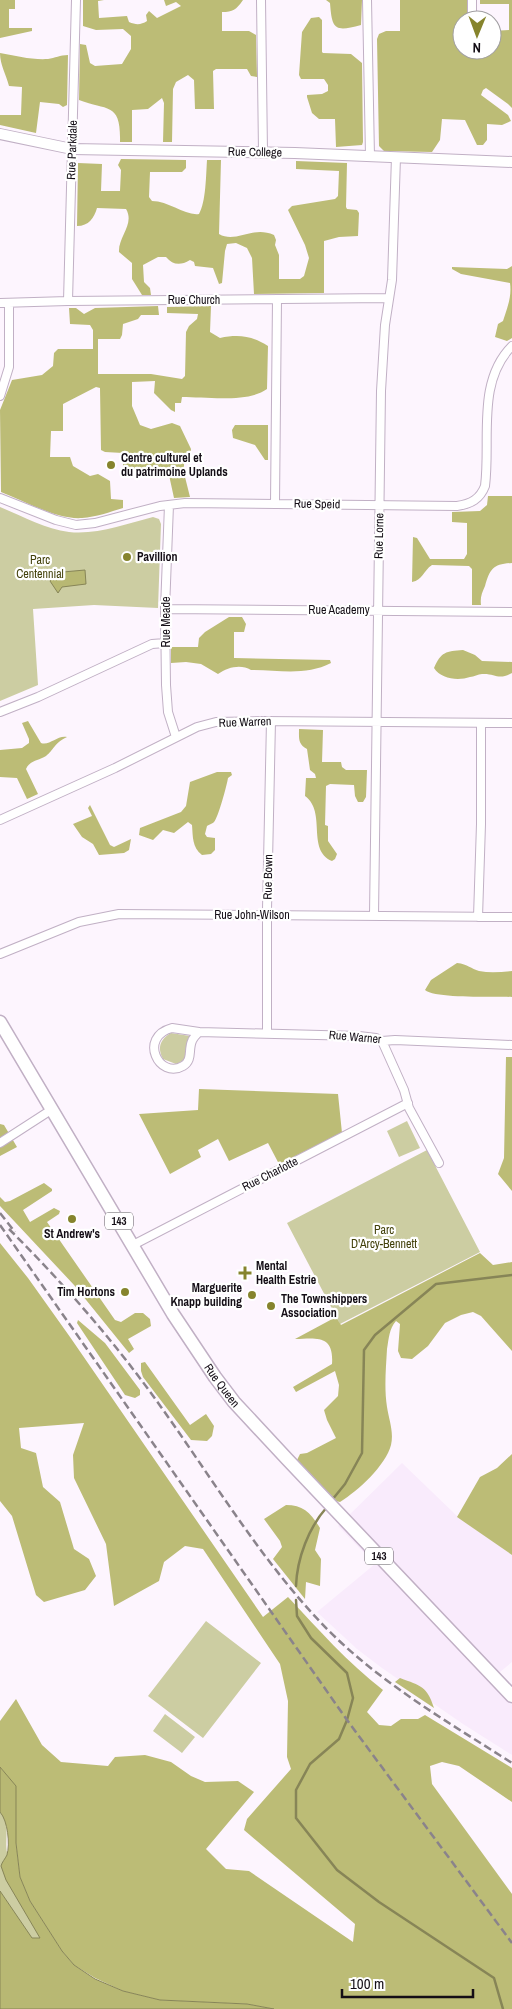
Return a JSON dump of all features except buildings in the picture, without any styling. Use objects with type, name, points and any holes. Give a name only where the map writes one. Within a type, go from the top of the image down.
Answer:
[{"type":"main road","name":"Rue Queen","points":[[0,1022],[192,1344],[234,1402],[512,1696]]},
{"type":"street","name":"Rue Parkdale","points":[[68,301],[76,0]]},
{"type":"street","points":[[261,0],[263,152]]},
{"type":"street","points":[[367,0],[370,156]]},
{"type":"street","name":"Rue College","points":[[0,134],[72,149],[263,152],[512,162]]},
{"type":"street","name":"Rue Lorne","points":[[374,916],[382,370],[392,269],[396,157]]},
{"type":"street","name":"Rue Church","points":[[0,303],[388,298]]},
{"type":"street","points":[[275,503],[277,299]]},
{"type":"street","points":[[0,396],[10,368],[9,303]]},
{"type":"street","name":"Rue Speid","points":[[0,498],[56,520],[76,525],[95,523],[169,505],[275,503],[457,506],[475,501],[482,494],[486,475],[490,385],[498,363],[512,346]]},
{"type":"street","name":"Rue Meade","points":[[169,505],[165,609],[167,706],[170,722],[176,737]]},
{"type":"street","name":"Rue Academy","points":[[165,609],[512,612]]},
{"type":"street","points":[[0,712],[38,697],[152,644],[166,643]]},
{"type":"street","name":"Rue Bown","points":[[267,1033],[267,915],[271,721]]},
{"type":"street","name":"Rue Warren","points":[[0,820],[115,768],[197,727],[216,722],[512,722]]},
{"type":"street","points":[[478,917],[481,824],[481,723]]},
{"type":"street","name":"Rue John-Wilson","points":[[0,954],[66,926],[105,916],[134,914],[512,918]]},
{"type":"street","name":"Rue Warner","points":[[199,1032],[192,1042],[189,1059],[183,1066],[178,1068],[166,1067],[157,1060],[154,1047],[155,1042],[161,1033],[172,1028],[199,1032],[359,1036],[376,1038],[382,1041],[512,1045]]},
{"type":"street","points":[[382,1041],[408,1103],[439,1163]]},
{"type":"street","name":"Rue Charlotte","points":[[133,1245],[408,1103]]},
{"type":"street","points":[[0,1143],[52,1110]]},
{"type":"shaded area","points":[[0,0],[15,0],[15,9],[9,9],[9,28],[32,28],[32,31],[0,38]]},
{"type":"shaded area","points":[[83,0],[104,0],[98,1],[99,18],[127,16],[129,22],[138,24],[147,21],[146,15],[149,11],[157,18],[181,6],[176,2],[166,6],[164,0],[243,0],[234,10],[222,12],[222,31],[249,31],[256,35],[257,77],[251,76],[247,69],[216,69],[213,71],[214,109],[195,109],[194,80],[188,75],[176,82],[173,89],[172,142],[163,142],[164,103],[162,98],[148,109],[132,110],[132,142],[120,142],[120,129],[115,114],[111,110],[79,100],[80,44],[86,45],[90,63],[95,66],[122,64],[131,49],[131,36],[123,29],[96,30],[83,26]]},
{"type":"shaded area","points":[[326,0],[362,0],[361,25],[345,28],[336,27],[332,19],[330,3]]},
{"type":"shaded area","points":[[400,0],[467,0],[467,10],[452,10],[452,60],[502,60],[502,30],[509,30],[509,4],[480,4],[480,0],[512,0],[512,108],[486,88],[481,95],[508,115],[511,121],[502,125],[487,124],[487,140],[483,145],[477,145],[465,120],[442,119],[440,140],[432,152],[384,151],[379,146],[377,39],[379,34],[386,31],[400,31]]},
{"type":"shaded area","points":[[319,17],[322,20],[322,52],[351,54],[362,63],[362,145],[336,147],[335,119],[319,119],[312,113],[307,97],[307,95],[322,94],[328,91],[328,85],[324,79],[301,79],[299,75],[302,32],[311,18]]},
{"type":"shaded area","points":[[0,53],[42,59],[68,55],[67,105],[63,107],[59,104],[40,102],[36,133],[0,125],[0,115],[21,115],[22,87],[9,86]]},
{"type":"shaded area","points":[[121,159],[186,160],[186,168],[182,172],[150,172],[149,197],[152,201],[165,203],[194,214],[199,214],[203,203],[207,160],[221,160],[219,234],[225,237],[259,232],[274,235],[279,255],[279,279],[300,279],[304,276],[309,258],[305,245],[288,210],[292,206],[335,199],[338,196],[339,171],[296,169],[296,161],[347,163],[346,207],[347,209],[357,210],[359,213],[358,236],[339,237],[324,241],[324,293],[254,294],[252,258],[247,248],[236,243],[227,244],[222,283],[219,284],[213,268],[195,266],[194,262],[190,260],[177,264],[171,262],[166,257],[158,257],[143,265],[144,282],[150,288],[151,295],[142,295],[132,279],[132,263],[119,252],[119,246],[129,220],[126,209],[97,208],[90,221],[85,225],[77,226],[78,163],[102,164],[101,191],[120,191],[121,170],[118,165]]},
{"type":"shaded area","points":[[512,266],[512,338],[507,341],[495,337],[498,324],[503,321],[508,307],[510,283],[461,274],[452,269],[452,267],[507,269]]},
{"type":"shaded area","points":[[158,306],[159,315],[141,315],[138,319],[123,324],[120,339],[98,339],[98,374],[151,374],[182,379],[185,376],[186,332],[189,326],[197,319],[198,314],[167,313],[167,307],[211,306],[210,332],[220,338],[239,336],[251,338],[268,346],[267,389],[249,396],[238,398],[182,397],[181,403],[175,403],[175,412],[154,393],[155,381],[132,382],[132,406],[140,425],[151,429],[172,423],[180,426],[191,449],[190,456],[184,461],[184,473],[190,497],[174,498],[169,475],[164,471],[123,471],[123,453],[101,450],[100,388],[96,387],[63,404],[63,431],[51,431],[50,457],[70,457],[73,466],[90,476],[98,474],[110,481],[111,499],[123,500],[123,508],[92,517],[73,518],[52,513],[1,492],[0,410],[12,380],[42,375],[53,366],[54,353],[58,349],[93,349],[93,330],[90,325],[70,324],[69,308],[76,308],[84,314],[95,308]]},
{"type":"shaded area","points":[[235,425],[268,425],[268,460],[265,460],[255,445],[233,438],[232,430]]},
{"type":"shaded area","points":[[488,496],[512,496],[512,563],[493,568],[482,595],[481,605],[472,605],[472,569],[469,566],[432,565],[421,577],[412,582],[413,537],[417,538],[430,559],[464,559],[467,554],[467,523],[452,522],[452,512],[480,511],[487,505]]},
{"type":"shaded area","points":[[56,569],[63,572],[85,570],[86,584],[62,587],[58,593],[50,581]]},
{"type":"shaded area","points":[[229,617],[242,617],[246,624],[244,632],[234,632],[234,658],[330,660],[331,663],[312,670],[302,671],[251,670],[235,667],[218,674],[201,664],[171,663],[171,647],[198,647],[199,638],[205,632]]},
{"type":"shaded area","points":[[463,650],[475,655],[482,661],[512,662],[512,673],[500,677],[482,674],[455,679],[441,675],[434,668],[445,653]]},
{"type":"shaded area","points":[[28,721],[41,743],[44,744],[67,737],[59,742],[49,754],[32,762],[26,769],[38,794],[27,799],[17,778],[0,777],[0,750],[22,748],[29,743],[22,723]]},
{"type":"shaded area","points":[[299,729],[323,730],[322,762],[341,762],[342,767],[346,770],[367,770],[366,797],[363,802],[358,802],[355,796],[354,785],[330,784],[326,786],[325,825],[328,826],[328,841],[337,854],[332,861],[324,856],[320,848],[315,811],[305,796],[306,778],[316,778],[315,774],[310,770],[307,749],[300,741]]},
{"type":"shaded area","points":[[217,772],[231,772],[232,775],[228,778],[216,819],[207,826],[205,834],[207,837],[215,838],[215,850],[211,854],[202,855],[196,849],[192,825],[188,822],[174,833],[163,830],[153,840],[139,835],[140,828],[181,812],[186,806],[190,782]]},
{"type":"shaded area","points":[[90,805],[110,845],[114,847],[131,839],[129,850],[124,853],[99,855],[93,844],[82,837],[73,824],[92,816],[88,808]]},
{"type":"shaded area","points":[[457,963],[483,972],[512,971],[512,997],[453,996],[431,993],[425,990],[431,980]]},
{"type":"shaded area","points":[[506,1057],[512,1057],[512,1191],[498,1174],[504,1158]]},
{"type":"shaded area","points":[[199,1089],[338,1094],[342,1133],[279,1164],[268,1143],[229,1161],[218,1139],[198,1150],[201,1157],[170,1174],[139,1114],[198,1110]]},
{"type":"shaded area","points":[[0,1124],[4,1125],[17,1147],[0,1156]]},
{"type":"shaded area","points":[[44,1183],[52,1191],[23,1210],[30,1222],[54,1208],[60,1211],[59,1214],[47,1222],[115,1320],[121,1322],[135,1313],[143,1313],[150,1319],[151,1326],[128,1339],[134,1349],[129,1353],[74,1285],[0,1206],[0,1197],[5,1202],[10,1201]]},
{"type":"shaded area","points":[[0,1243],[28,1278],[70,1337],[263,1617],[288,1597],[345,1657],[383,1690],[367,1712],[379,1725],[391,1726],[401,1719],[418,1719],[425,1715],[512,1768],[512,1802],[459,1766],[442,1762],[430,1766],[432,1784],[512,1894],[512,2009],[274,2009],[247,2004],[160,2000],[123,1991],[95,1978],[74,1965],[62,1951],[30,1901],[20,1877],[16,1843],[16,1787],[0,1767],[0,1721],[16,1699],[42,1745],[61,1762],[108,1766],[115,1757],[145,1755],[171,1762],[191,1776],[205,1782],[238,1781],[254,1792],[206,1849],[226,1869],[249,1871],[353,1942],[355,1924],[244,1830],[247,1819],[291,1769],[287,1757],[288,1701],[280,1664],[203,1549],[185,1546],[164,1562],[159,1581],[114,1606],[106,1544],[74,1478],[73,1455],[84,1423],[19,1428],[21,1448],[36,1453],[43,1487],[60,1502],[74,1549],[89,1559],[96,1576],[85,1590],[44,1602],[36,1595],[12,1516],[0,1501]]},
{"type":"shaded area","points":[[480,1253],[493,1265],[512,1262],[512,1351],[481,1316],[473,1312],[461,1315],[445,1323],[428,1346],[412,1359],[401,1358],[398,1351],[400,1324],[396,1321],[389,1337],[385,1385],[392,1431],[391,1445],[383,1461],[370,1477],[340,1502],[336,1501],[297,1460],[300,1454],[307,1453],[336,1438],[324,1410],[338,1396],[339,1385],[335,1371],[296,1392],[293,1387],[332,1364],[332,1355],[327,1343],[323,1340],[311,1338],[295,1339],[336,1317],[341,1325]]},
{"type":"shaded area","points":[[78,1320],[105,1343],[140,1390],[140,1395],[135,1398],[125,1395],[77,1323]]},
{"type":"shaded area","points":[[145,1362],[190,1425],[206,1414],[214,1426],[212,1436],[207,1441],[191,1440],[143,1377],[141,1363]]},
{"type":"shaded area","points":[[512,1454],[512,1555],[457,1517],[480,1477],[497,1468]]},
{"type":"shaded area","points":[[402,1463],[457,1516],[512,1555],[512,1662],[489,1681],[512,1705],[512,1755],[382,1668],[357,1649],[317,1612],[375,1564],[338,1526]]},
{"type":"shaded area","points":[[286,1505],[302,1508],[320,1528],[315,1550],[321,1559],[320,1586],[306,1582],[305,1599],[273,1559],[282,1547],[280,1541],[264,1519]]},
{"type":"shaded area","points":[[400,1678],[426,1691],[434,1708],[395,1682]]},
{"type":"shaded area","points":[[0,1767],[16,1786],[16,1843],[20,1877],[30,1901],[62,1951],[74,1965],[95,1979],[123,1991],[160,2000],[247,2004],[274,2009],[0,2009],[0,1891],[32,1938],[40,1938],[6,1880],[1,1866],[7,1855],[8,1833],[0,1812]]},
{"type":"green space","name":"Parc Centennial","points":[[0,507],[42,525],[69,532],[90,532],[122,526],[153,517],[159,519],[161,524],[158,608],[94,605],[33,609],[38,685],[0,701]]},
{"type":"green space","points":[[171,1033],[190,1036],[186,1056],[176,1064],[163,1059],[160,1051],[162,1041]]},
{"type":"green space","points":[[407,1121],[420,1148],[399,1157],[387,1131]]},
{"type":"green space","name":"Parc D'Arcy-Bennett","points":[[427,1150],[480,1252],[340,1324],[287,1223]]},
{"type":"green space","points":[[206,1621],[261,1663],[203,1738],[148,1696]]},
{"type":"green space","points":[[165,1714],[195,1737],[182,1753],[153,1731]]},
{"type":"green space","points":[[0,1812],[6,1822],[7,1851],[11,1866],[41,1939],[32,1939],[0,1891]]},
{"type":"waterway","points":[[332,1500],[345,1484],[362,1453],[364,1350],[375,1335],[436,1284],[512,1275]]},
{"type":"waterway","points":[[296,1586],[305,1544],[315,1524],[327,1507]]},
{"type":"waterway","points":[[296,1600],[297,1616],[311,1638],[347,1673],[353,1698],[339,1739],[310,1764],[296,1790],[296,1818],[337,1870],[379,1902],[494,1978],[503,2009]]},
{"type":"railway","points":[[0,1213],[15,1232]]},
{"type":"railway","points":[[0,1225],[347,1720],[512,1943]]},
{"type":"railway","points":[[9,1229],[69,1292],[126,1360],[161,1407],[240,1522],[282,1578],[328,1630],[349,1650],[393,1685],[512,1763]]},
{"type":"place","name":"Centre culturel et du patrimoine Uplands","points":[[111,465]]},
{"type":"place","name":"Pavillion","points":[[127,557]]},
{"type":"place","name":"St Andrew's","points":[[72,1219]]},
{"type":"place","name":"Mental Health Estrie","points":[[245,1273]]},
{"type":"place","name":"Tim Hortons","points":[[125,1292]]},
{"type":"place","name":"Marguerite Knapp building","points":[[252,1295]]},
{"type":"place","name":"The Townshippers Association","points":[[271,1306]]}]
